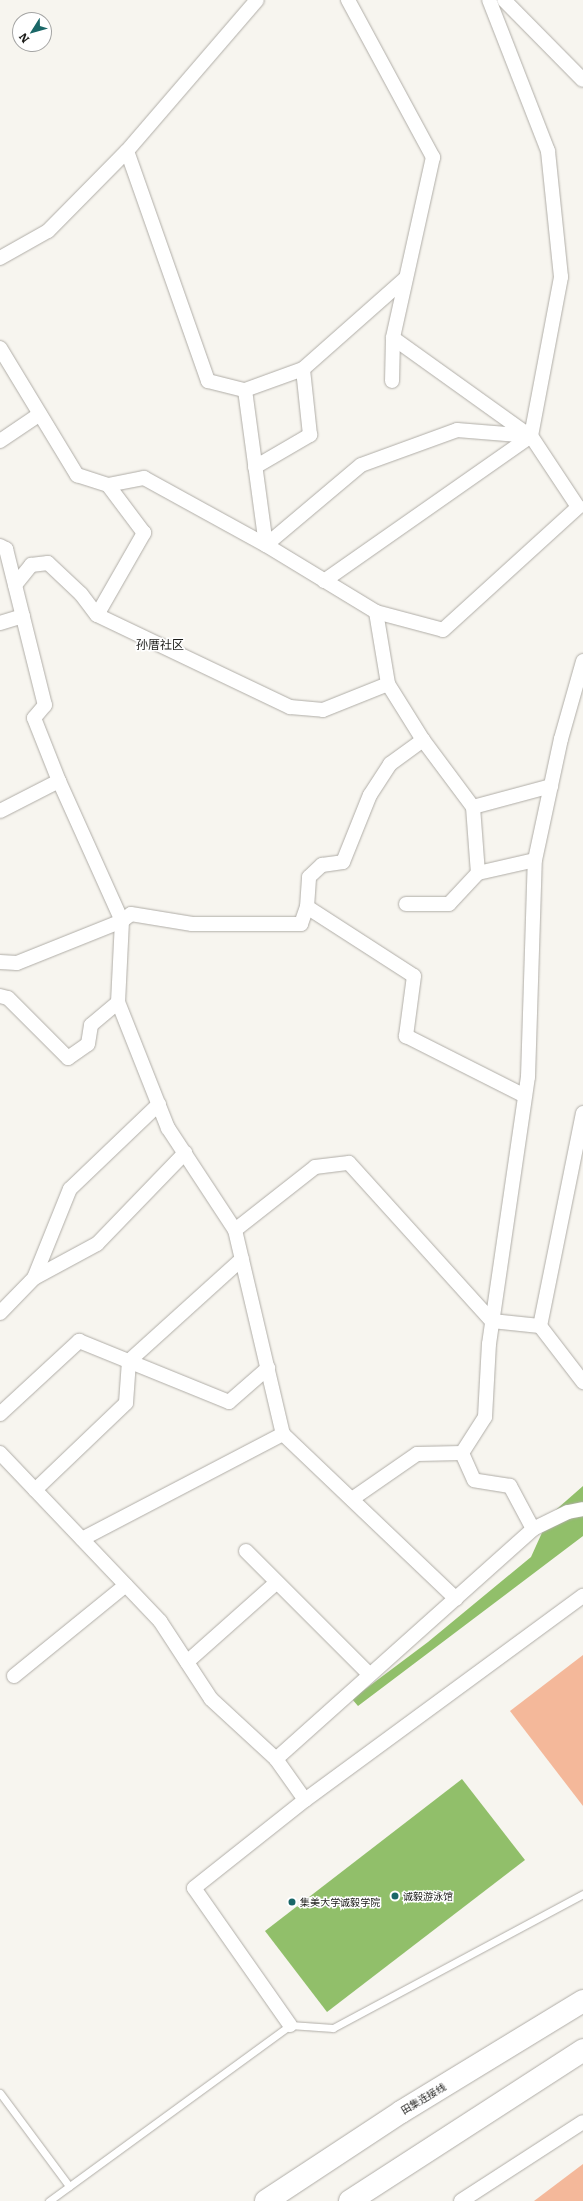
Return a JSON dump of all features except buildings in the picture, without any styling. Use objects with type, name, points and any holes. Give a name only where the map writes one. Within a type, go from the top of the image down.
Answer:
[{"type":"highway","name":"田集连接线","points":[[266,2201],[401,2112],[583,2001]]},
{"type":"highway","points":[[350,2201],[583,2050]]},
{"type":"street","points":[[0,258],[48,230],[127,151],[257,0]]},
{"type":"street","points":[[348,0],[433,157],[393,338],[392,381]]},
{"type":"street","points":[[324,581],[531,436],[561,277],[548,151],[490,0]]},
{"type":"street","points":[[504,0],[583,80]]},
{"type":"street","points":[[127,151],[208,381],[245,390],[303,369],[406,278]]},
{"type":"street","points":[[0,348],[77,475],[108,486],[144,478],[266,545],[376,612],[443,630],[578,507],[531,436],[393,338]]},
{"type":"street","points":[[255,467],[310,435],[303,369]]},
{"type":"street","points":[[245,390],[266,545]]},
{"type":"street","points":[[0,441],[40,414]]},
{"type":"street","points":[[266,545],[361,465],[457,430],[531,436]]},
{"type":"street","points":[[97,615],[144,533],[108,486]]},
{"type":"street","points":[[0,546],[6,548],[45,705],[34,718],[59,781],[122,922],[118,1002],[168,1128],[235,1230],[283,1434],[456,1599]]},
{"type":"street","points":[[15,585],[31,565],[48,563],[81,594],[97,615],[290,707],[323,710],[388,684]]},
{"type":"street","points":[[376,612],[388,684],[423,740],[473,807],[478,873]]},
{"type":"street","points":[[0,623],[23,616]]},
{"type":"street","points":[[462,1453],[485,1417],[492,1321],[528,1077],[535,860],[551,786],[583,661]]},
{"type":"street","points":[[0,962],[17,963],[122,922],[131,914],[192,924],[301,924],[307,907],[309,877],[322,865],[343,862],[370,794],[390,764],[423,740]]},
{"type":"street","points":[[0,811],[59,781]]},
{"type":"street","points":[[473,807],[551,786]]},
{"type":"street","points":[[406,904],[449,904],[478,873],[535,860]]},
{"type":"street","points":[[307,907],[414,976],[406,1036],[525,1096]]},
{"type":"street","points":[[0,996],[8,998],[68,1058],[88,1044],[91,1025],[118,1002]]},
{"type":"street","points":[[34,1278],[70,1189],[159,1104]]},
{"type":"street","points":[[540,1326],[583,1113]]},
{"type":"street","points":[[0,1313],[34,1278],[97,1244],[184,1153]]},
{"type":"street","points":[[235,1230],[315,1167],[349,1163],[492,1321],[540,1326],[583,1382]]},
{"type":"street","points":[[35,1490],[126,1403],[129,1361],[242,1259]]},
{"type":"street","points":[[0,1414],[79,1341],[229,1402],[268,1368]]},
{"type":"street","points":[[82,1539],[283,1434]]},
{"type":"street","points":[[352,1500],[416,1454],[462,1453]]},
{"type":"street","points":[[462,1453],[474,1480],[510,1486],[533,1529]]},
{"type":"street","points":[[1,1455],[160,1621],[211,1699],[276,1759],[306,1800]]},
{"type":"street","points":[[276,1759],[533,1529],[568,1512],[583,1509]]},
{"type":"street","points":[[246,1551],[370,1675]]},
{"type":"street","points":[[187,1662],[277,1582]]},
{"type":"street","points":[[14,1676],[126,1585]]},
{"type":"street","points":[[290,2025],[194,1888],[306,1800],[583,1596]]},
{"type":"street","points":[[461,2201],[583,2122]]},
{"type":"lane","points":[[49,2201],[290,2025],[333,2028],[583,1894]]},
{"type":"lane","points":[[0,2093],[69,2186]]},
{"type":"shaded area","points":[[583,1486],[583,1536],[358,1706],[352,1699],[428,1642],[531,1557],[550,1515]]},
{"type":"shaded area","points":[[583,1655],[583,1806],[510,1711]]},
{"type":"shaded area","name":"诚毅游泳馆","points":[[462,1779],[525,1860],[327,2012],[265,1931]]},
{"type":"shaded area","points":[[583,2164],[583,2201],[534,2201]]},
{"type":"place","name":"诚毅游泳馆","points":[[395,1896]]},
{"type":"place","name":"集美大学诚毅学院","points":[[292,1902]]},
{"type":"district","name":"孙厝社区","points":[[160,645]]}]
